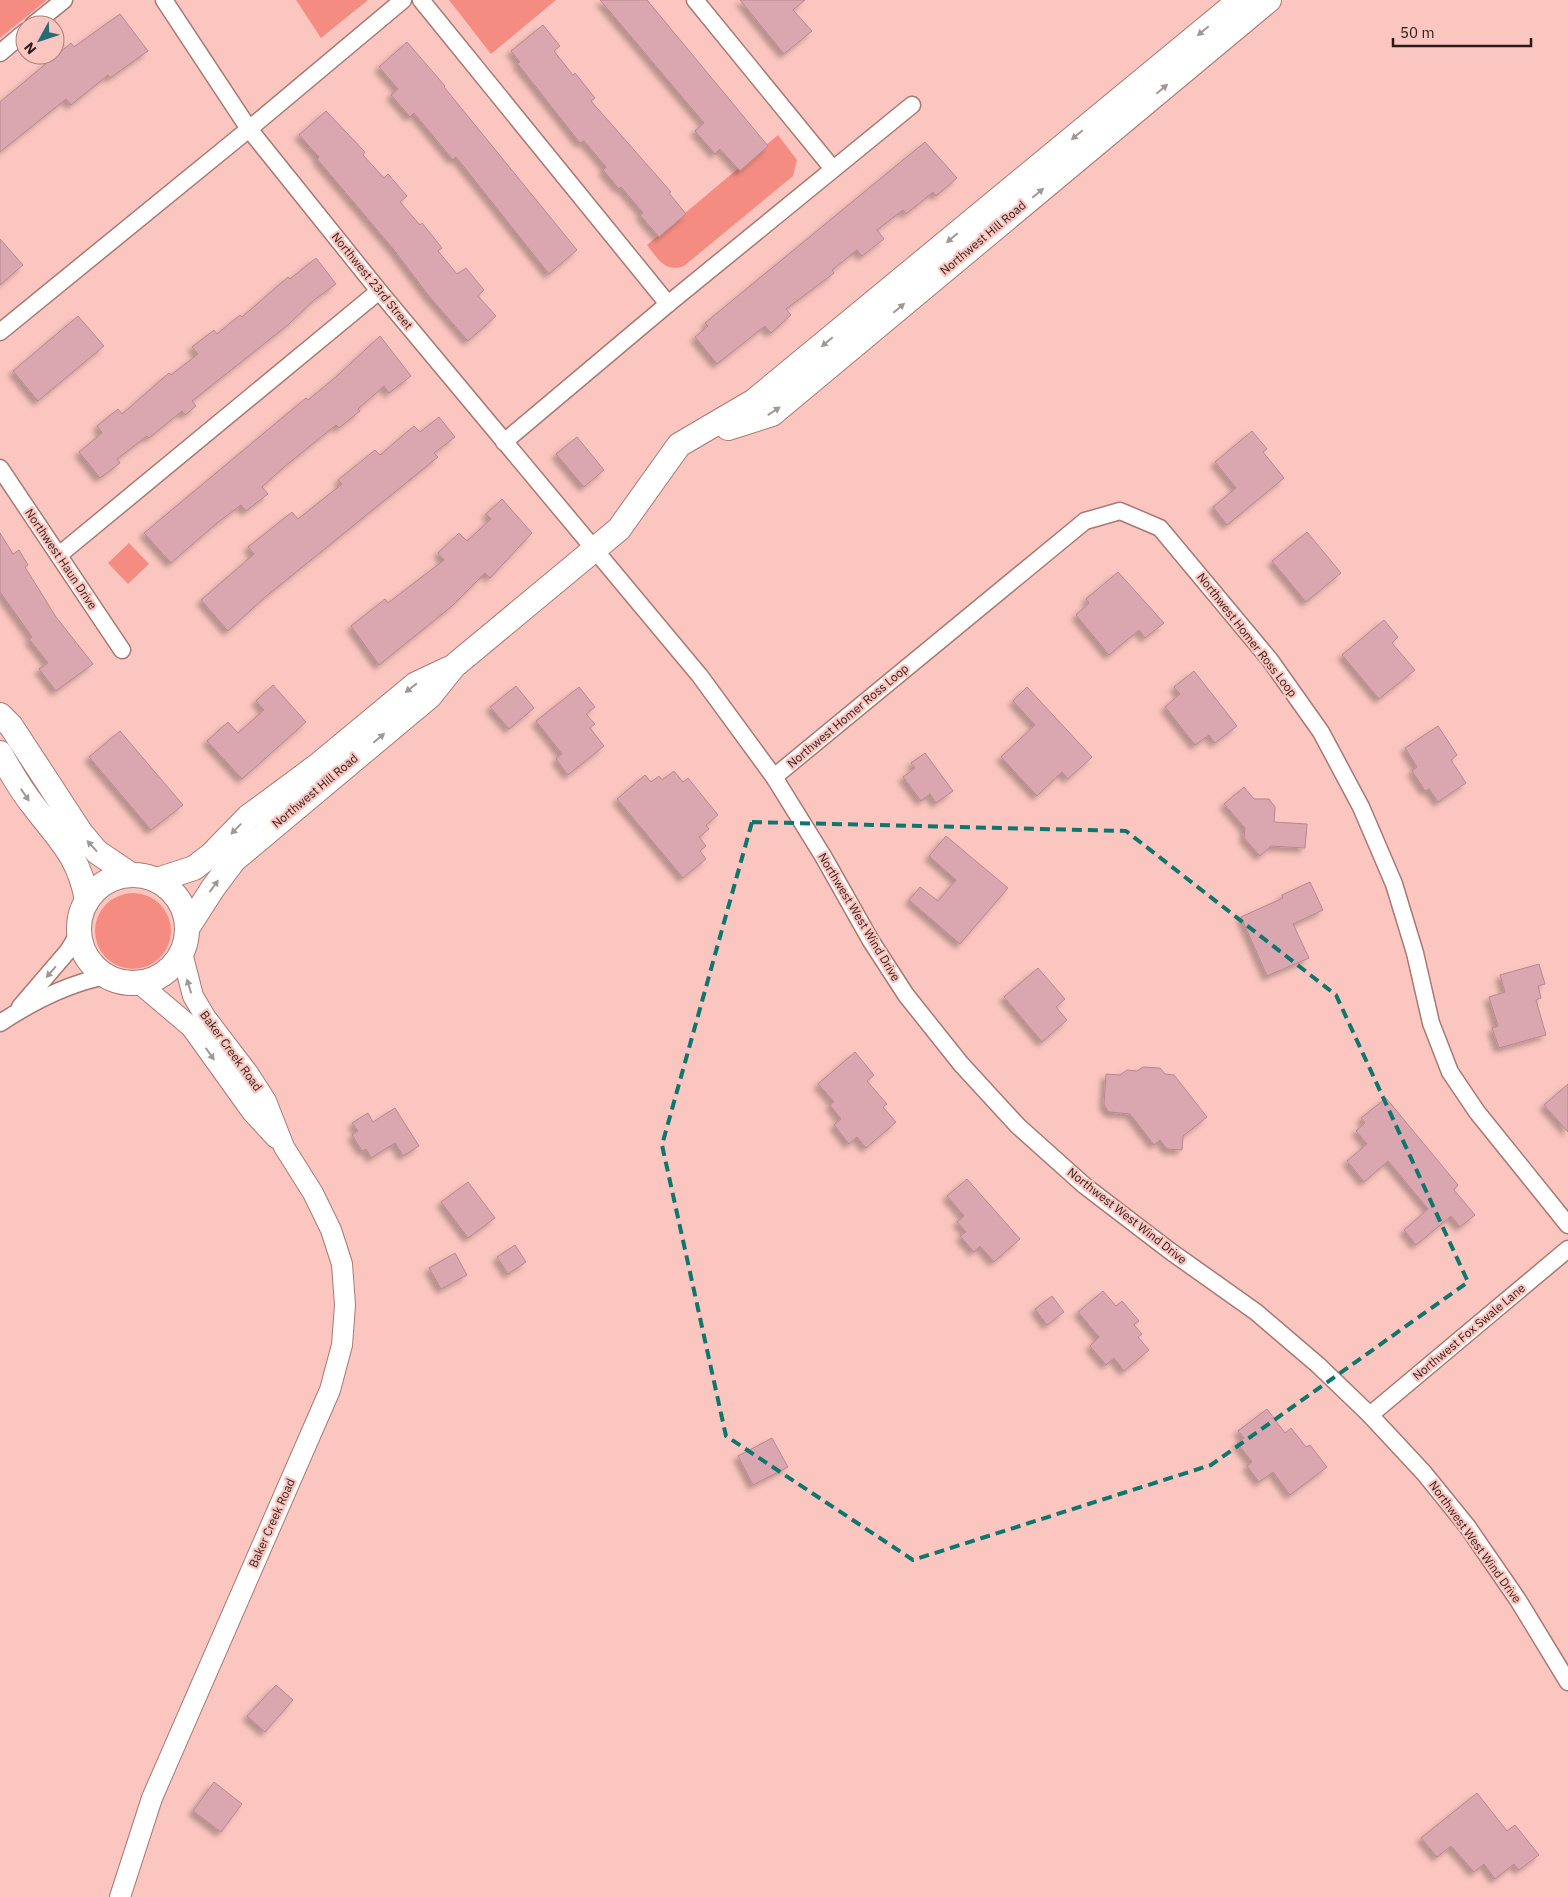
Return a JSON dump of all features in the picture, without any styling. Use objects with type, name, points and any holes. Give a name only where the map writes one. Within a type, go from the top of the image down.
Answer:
[{"type":"main road","name":"Northwest Hill Road","points":[[188,927],[212,888],[234,860],[430,696],[454,666],[619,529],[679,445],[754,401],[1240,0]]},
{"type":"main road","name":"Northwest Hill Road","points":[[679,445],[772,414],[1269,0]]},
{"type":"main road","name":"Northwest Hill Road","points":[[157,880],[194,868],[210,855],[248,817],[317,766],[416,684],[454,666]]},
{"type":"main road","points":[[0,715],[11,726],[81,833],[97,852],[131,875],[157,880],[169,888],[179,899],[188,927],[182,953],[164,974],[138,984],[118,981],[107,976],[87,958],[79,933],[80,916],[87,901],[106,882],[131,875]]},
{"type":"main road","points":[[0,753],[32,804],[78,865],[84,880],[87,901]]},
{"type":"street","points":[[46,15],[64,0]]},
{"type":"street","name":"Northwest 23rd Street","points":[[164,0],[249,129],[379,291],[595,550]]},
{"type":"street","points":[[0,332],[249,129],[402,0]]},
{"type":"street","points":[[421,0],[668,304]]},
{"type":"street","points":[[695,0],[833,169]]},
{"type":"street","points":[[0,52],[15,40]]},
{"type":"street","points":[[504,442],[668,304],[912,105]]},
{"type":"street","points":[[59,555],[379,291]]},
{"type":"street","name":"Northwest Haun Drive","points":[[0,468],[122,650]]},
{"type":"street","name":"Northwest Homer Ross Loop","points":[[774,777],[1085,521],[1120,511],[1160,528],[1270,660],[1320,732],[1361,807],[1394,884],[1415,953],[1431,1023],[1450,1072],[1477,1112],[1568,1225]]},
{"type":"street","name":"Northwest West Wind Drive","points":[[595,550],[700,676],[774,777],[823,856],[871,941],[906,995],[960,1064],[1018,1126],[1085,1186],[1170,1251],[1256,1312],[1318,1365],[1370,1415],[1424,1473],[1467,1526],[1518,1600],[1568,1682]]},
{"type":"street","points":[[15,1013],[64,957],[79,933]]},
{"type":"street","name":"Baker Creek Road","points":[[182,953],[193,996],[266,1101],[284,1147]]},
{"type":"street","points":[[0,1023],[15,1013],[66,988],[87,980],[107,976]]},
{"type":"street","name":"Baker Creek Road","points":[[120,1897],[152,1798],[330,1390],[342,1345],[345,1305],[342,1264],[331,1230],[313,1193],[284,1147],[252,1112],[191,1027],[138,984]]},
{"type":"street","name":"Northwest Fox Swale Lane","points":[[1370,1415],[1568,1249]]},
{"type":"highlighted area","points":[[752,822],[1126,831],[1336,995],[1468,1282],[1211,1465],[913,1560],[726,1436],[662,1145]]},
{"type":"shaded area","points":[[0,0],[47,0],[28,15],[15,15],[15,26],[0,38]]},
{"type":"shaded area","points":[[296,0],[368,0],[321,38]]},
{"type":"shaded area","points":[[449,0],[556,0],[491,54]]},
{"type":"shaded area","points":[[778,135],[797,160],[793,176],[684,266],[672,268],[662,263],[647,245]]},
{"type":"shaded area","points":[[129,543],[149,564],[128,584],[108,563]]},
{"type":"shaded area","points":[[133,893],[148,896],[160,904],[168,916],[171,931],[168,946],[160,958],[148,966],[133,969],[118,966],[106,958],[98,946],[95,931],[98,916],[106,904],[118,896]]},
{"type":"building","points":[[600,0],[647,0],[768,146],[740,171],[720,149],[715,154],[695,131],[704,123]]},
{"type":"building","points":[[740,0],[805,0],[793,10],[812,31],[784,54]]},
{"type":"building","points":[[120,14],[148,51],[110,78],[108,75],[71,105],[66,99],[0,152],[0,102],[45,65],[65,65],[65,48],[71,43],[74,47]]},
{"type":"building","points":[[543,25],[560,46],[554,51],[595,98],[591,101],[671,192],[669,193],[686,214],[659,237],[640,215],[643,213],[621,187],[619,189],[603,170],[606,167],[584,141],[580,143],[517,63],[520,62],[511,51]]},
{"type":"building","points":[[407,42],[445,86],[577,250],[549,274],[456,157],[453,160],[414,113],[410,117],[391,95],[398,89],[379,67]]},
{"type":"building","points":[[326,111],[365,152],[363,155],[384,178],[388,174],[407,196],[400,202],[420,225],[422,223],[442,248],[438,251],[457,274],[466,268],[484,290],[478,296],[496,316],[468,341],[428,295],[394,250],[299,135]]},
{"type":"building","points":[[925,142],[957,178],[936,196],[933,192],[906,214],[903,210],[877,230],[884,239],[862,256],[857,250],[832,270],[834,273],[786,309],[791,315],[771,333],[765,326],[717,364],[695,337],[708,326],[705,323]]},
{"type":"building","points":[[0,239],[23,265],[0,285]]},
{"type":"building","points":[[316,258],[336,284],[192,401],[196,406],[185,415],[182,411],[149,438],[147,436],[117,459],[120,463],[100,478],[79,452],[102,433],[97,426],[118,409],[122,414],[169,373],[171,375],[198,354],[192,347],[214,330],[217,334],[240,315],[242,317],[288,277],[290,279]]},
{"type":"building","points":[[78,316],[104,346],[38,401],[13,371]]},
{"type":"building","points":[[380,336],[411,376],[389,393],[384,386],[358,409],[360,411],[339,428],[336,425],[262,487],[268,494],[246,511],[241,505],[171,563],[144,533],[306,398],[308,400],[337,376]]},
{"type":"building","points":[[439,417],[455,437],[434,453],[438,457],[264,598],[228,631],[201,600],[254,554],[248,547],[292,512],[298,519],[342,484],[338,480],[375,450],[380,455],[414,426],[420,432]]},
{"type":"building","points":[[1252,431],[1267,449],[1263,452],[1284,478],[1227,525],[1213,507],[1236,488],[1215,462]]},
{"type":"building","points":[[577,437],[604,470],[584,487],[556,454]]},
{"type":"building","points":[[502,499],[532,533],[490,578],[485,573],[452,606],[379,665],[351,626],[385,599],[388,603],[444,560],[438,553],[459,533],[467,541],[491,519],[486,514]]},
{"type":"building","points":[[1307,532],[1341,573],[1306,602],[1272,561]]},
{"type":"building","points":[[0,533],[13,554],[19,550],[28,565],[25,567],[56,617],[93,664],[56,691],[39,669],[48,663],[29,639],[32,637],[0,592]]},
{"type":"building","points":[[1118,572],[1164,623],[1145,638],[1139,630],[1109,655],[1076,615],[1089,603],[1086,599]]},
{"type":"building","points":[[1384,620],[1398,637],[1392,643],[1415,670],[1379,699],[1342,655]]},
{"type":"building","points":[[1194,671],[1237,726],[1215,743],[1209,735],[1195,745],[1165,707],[1180,694],[1174,687]]},
{"type":"building","points":[[273,685],[306,722],[242,779],[207,741],[228,722],[238,733],[264,710],[256,701]]},
{"type":"building","points":[[516,686],[534,708],[509,729],[490,707]]},
{"type":"building","points":[[579,687],[595,707],[586,714],[595,724],[590,728],[604,746],[568,775],[556,759],[562,754],[536,721]]},
{"type":"building","points":[[1027,687],[1092,757],[1068,779],[1062,772],[1037,796],[1001,757],[1035,725],[1013,701]]},
{"type":"building","points":[[1438,726],[1457,755],[1451,760],[1466,783],[1438,802],[1429,789],[1425,791],[1412,771],[1417,767],[1405,748]]},
{"type":"building","points":[[120,731],[183,805],[151,830],[89,757]]},
{"type":"building","points":[[925,753],[953,791],[936,803],[930,794],[921,801],[903,777],[915,768],[911,763]]},
{"type":"building","points":[[674,771],[683,782],[688,778],[718,815],[706,825],[709,829],[699,837],[706,846],[700,851],[706,859],[683,878],[617,799],[645,775],[651,782],[659,776],[662,780]]},
{"type":"building","points":[[1244,787],[1254,799],[1269,799],[1275,807],[1274,822],[1307,824],[1305,848],[1271,846],[1260,856],[1244,838],[1245,828],[1224,804]]},
{"type":"building","points":[[946,836],[1008,888],[960,944],[909,900],[920,887],[938,901],[956,880],[929,856]]},
{"type":"building","points":[[1310,882],[1323,910],[1293,924],[1309,958],[1267,976],[1241,917],[1283,898],[1282,895]]},
{"type":"building","points":[[1539,964],[1545,984],[1538,986],[1541,998],[1536,1000],[1546,1035],[1499,1048],[1492,1028],[1498,1026],[1489,997],[1505,992],[1500,975]]},
{"type":"building","points":[[1038,968],[1065,999],[1056,1007],[1067,1020],[1042,1042],[1004,997]]},
{"type":"building","points":[[855,1052],[874,1075],[867,1081],[887,1104],[883,1107],[896,1122],[866,1148],[857,1137],[849,1144],[834,1125],[841,1119],[830,1105],[834,1102],[818,1084]]},
{"type":"building","points":[[1143,1067],[1160,1068],[1165,1074],[1174,1075],[1207,1117],[1183,1136],[1182,1150],[1167,1149],[1160,1140],[1154,1145],[1130,1114],[1109,1112],[1104,1105],[1106,1074],[1120,1075],[1127,1070],[1137,1071]]},
{"type":"building","points":[[1568,1084],[1568,1132],[1544,1105]]},
{"type":"building","points":[[1386,1098],[1458,1185],[1454,1190],[1475,1215],[1460,1227],[1451,1216],[1416,1245],[1404,1230],[1428,1209],[1388,1161],[1364,1182],[1347,1161],[1367,1144],[1356,1131],[1365,1123],[1361,1118]]},
{"type":"building","points":[[395,1108],[419,1146],[403,1156],[395,1143],[371,1158],[366,1149],[362,1151],[352,1135],[358,1131],[352,1123],[368,1113],[373,1122]]},
{"type":"building","points":[[967,1179],[1020,1239],[994,1262],[980,1246],[974,1252],[960,1236],[966,1232],[957,1222],[964,1216],[947,1196]]},
{"type":"building","points":[[468,1182],[495,1218],[468,1238],[441,1202]]},
{"type":"building","points":[[515,1245],[526,1262],[508,1274],[497,1257]]},
{"type":"building","points":[[455,1253],[467,1275],[441,1289],[429,1268]]},
{"type":"building","points":[[1103,1291],[1116,1306],[1122,1301],[1139,1321],[1134,1325],[1142,1334],[1138,1337],[1149,1350],[1124,1371],[1114,1358],[1106,1365],[1090,1346],[1099,1337],[1078,1312]]},
{"type":"building","points":[[1052,1296],[1064,1312],[1047,1325],[1035,1309]]},
{"type":"building","points":[[1267,1409],[1285,1433],[1291,1428],[1306,1447],[1310,1445],[1327,1467],[1290,1495],[1273,1472],[1259,1482],[1247,1466],[1252,1462],[1237,1443],[1244,1438],[1238,1431]]},
{"type":"building","points":[[772,1438],[788,1467],[753,1485],[738,1456]]},
{"type":"building","points":[[276,1685],[293,1700],[265,1732],[247,1716]]},
{"type":"building","points":[[214,1782],[242,1804],[221,1832],[193,1811]]},
{"type":"building","points":[[1477,1793],[1507,1831],[1515,1825],[1539,1855],[1519,1870],[1514,1864],[1495,1879],[1484,1864],[1474,1872],[1451,1846],[1437,1857],[1421,1838]]}]
